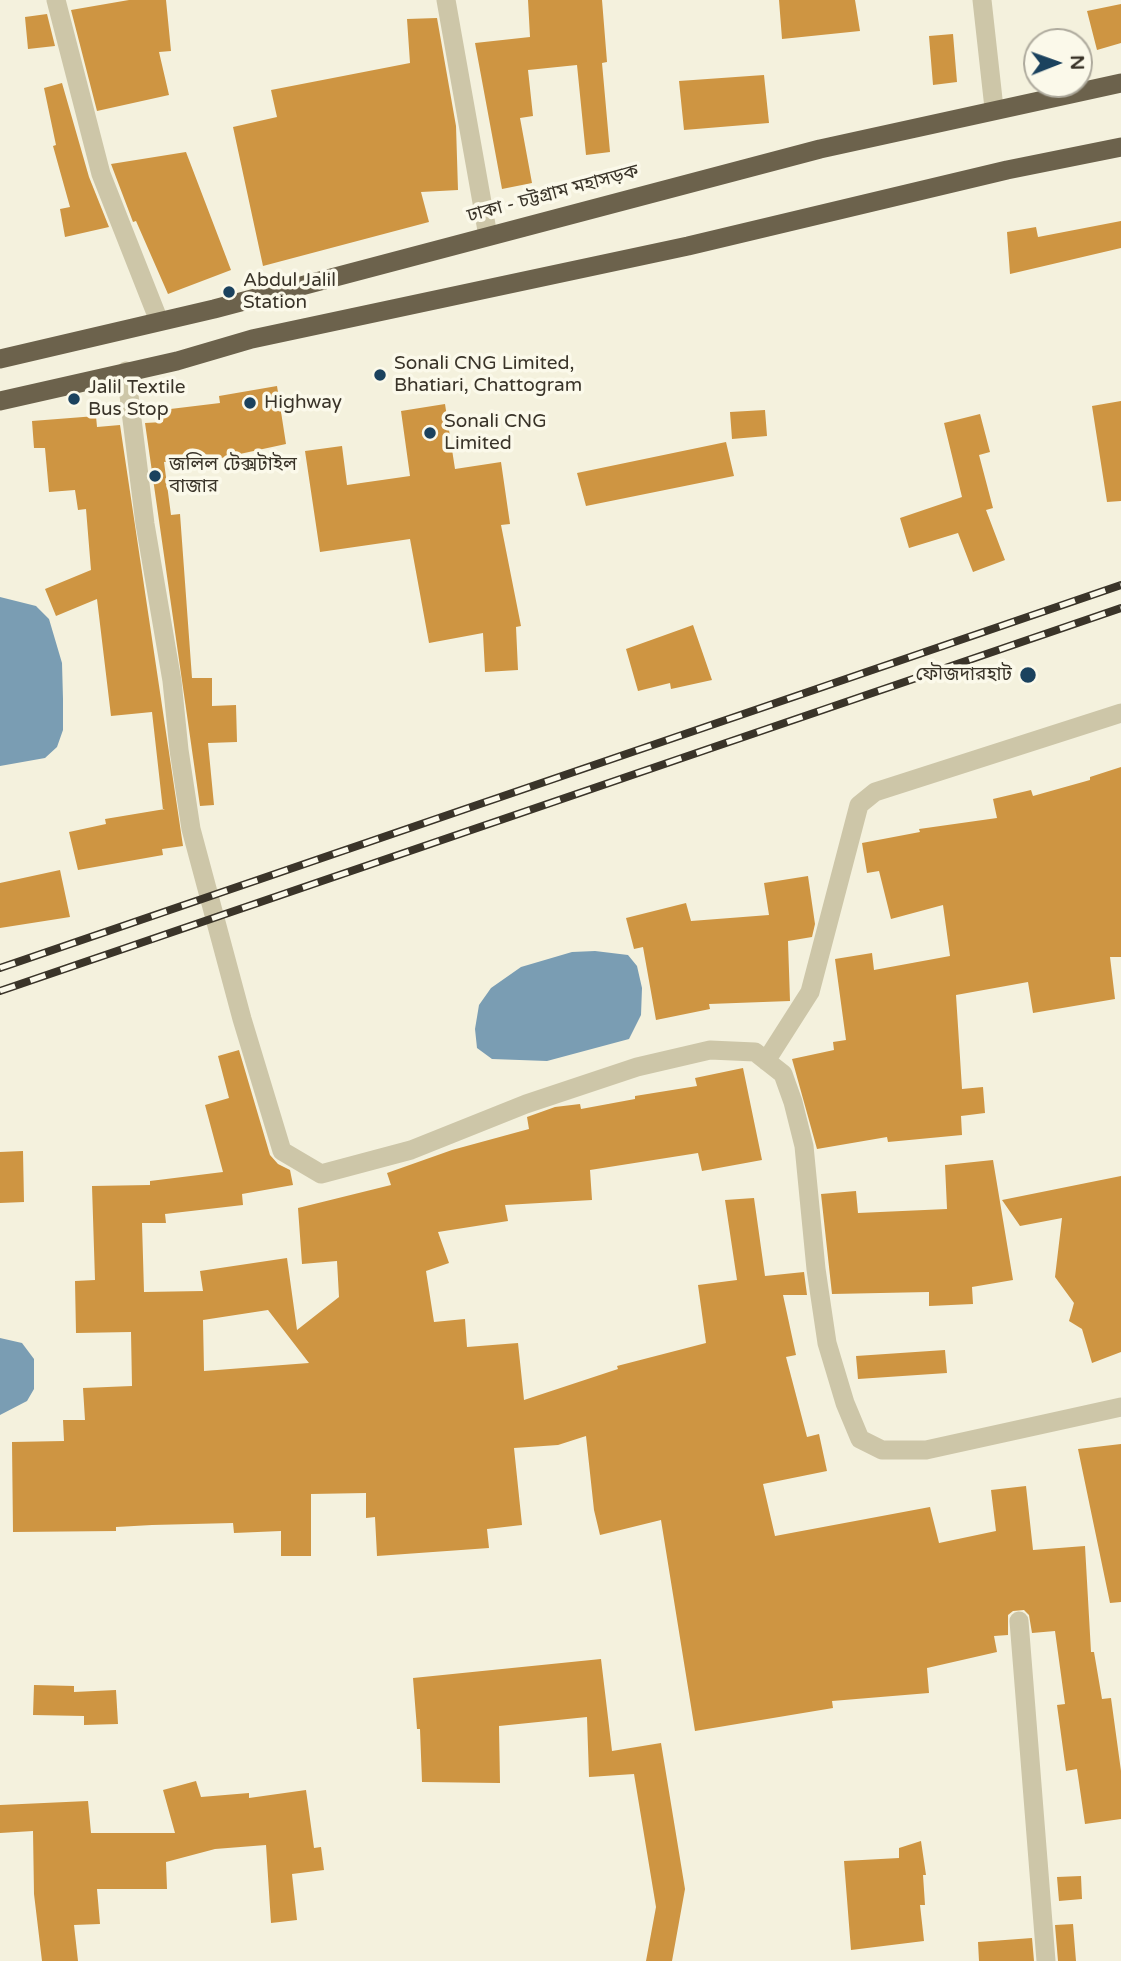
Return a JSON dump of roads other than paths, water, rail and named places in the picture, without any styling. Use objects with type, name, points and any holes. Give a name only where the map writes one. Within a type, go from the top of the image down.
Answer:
[{"type":"highway","name":"ঢাকা - চট্টগ্রাম মহাসড়ক","points":[[1093,89],[1121,83]]},
{"type":"highway","points":[[1093,94],[1121,93]]},
{"type":"highway","name":"ঢাকা - চট্টগ্রাম মহাসড়ক","points":[[0,359],[214,309],[675,185],[994,108],[1046,98]]},
{"type":"highway","points":[[0,401],[177,361],[252,340],[688,246],[1007,170],[1121,147]]},
{"type":"street","points":[[56,0],[101,174],[159,321]]},
{"type":"street","points":[[446,0],[488,236]]},
{"type":"street","points":[[982,0],[994,108]]},
{"type":"street","points":[[126,371],[145,524],[172,681],[178,750],[191,829],[242,1019],[282,1151],[321,1174],[411,1150],[516,1108],[637,1067],[710,1050],[755,1052],[783,1074],[796,1113],[804,1146],[816,1269],[827,1343],[845,1403],[860,1439],[882,1450],[926,1450],[1121,1407]]},
{"type":"street","points":[[766,1061],[810,992],[859,805],[875,792],[1121,713]]},
{"type":"street","points":[[1018,1621],[1046,1961]]},
{"type":"water","points":[[0,597],[36,606],[49,619],[62,663],[63,730],[57,747],[45,758],[0,766]]},
{"type":"water","points":[[595,951],[628,955],[637,966],[642,988],[641,1015],[629,1039],[547,1061],[492,1059],[477,1048],[475,1029],[479,1005],[491,988],[521,967],[572,952]]},
{"type":"water","points":[[0,1338],[22,1343],[34,1359],[34,1389],[27,1401],[0,1415]]},
{"type":"railway","points":[[0,968],[1121,585]]},
{"type":"railway","points":[[0,991],[1121,608]]},
{"type":"place","name":"Abdul Jalil Station","points":[[229,292]]},
{"type":"place","name":"Sonali CNG Limited, Bhatiari, Chattogram","points":[[380,375]]},
{"type":"place","name":"Jalil Textile Bus Stop","points":[[74,399]]},
{"type":"place","name":"Highway","points":[[250,403]]},
{"type":"place","name":"Sonali CNG Limited","points":[[430,433]]},
{"type":"place","name":"জলিল টেক্সটাইল বাজার","points":[[155,476]]},
{"type":"place","name":"ফৌজদারহাট","points":[[1028,675]]}]
